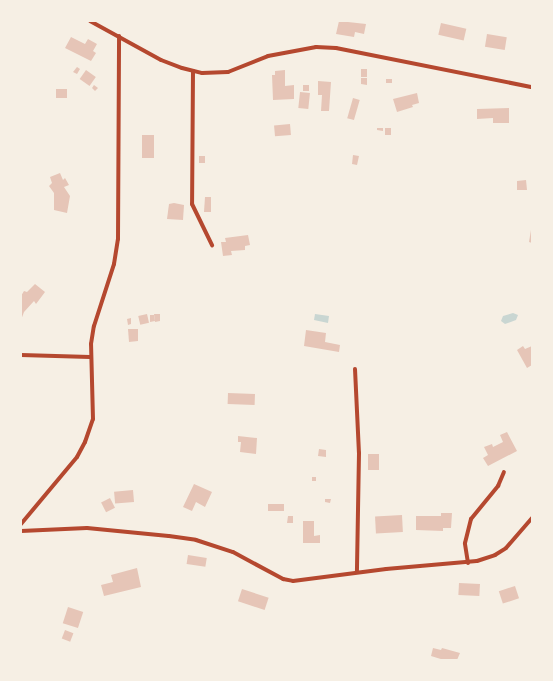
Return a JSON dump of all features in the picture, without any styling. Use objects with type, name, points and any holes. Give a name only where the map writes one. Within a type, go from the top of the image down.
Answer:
[{"type":"street","points":[[90,21],[161,60],[202,73],[228,72],[268,56],[316,47],[336,48],[532,87]]},
{"type":"street","points":[[21,524],[68,469],[85,442],[92,419],[94,408],[90,357],[94,326],[114,264],[118,239],[119,36]]},
{"type":"street","points":[[192,71],[192,204],[212,245]]},
{"type":"street","points":[[21,355],[90,357]]},
{"type":"street","points":[[355,369],[359,454],[357,572]]},
{"type":"street","points":[[468,563],[465,543],[471,519],[498,486],[504,472]]},
{"type":"street","points":[[21,531],[87,528],[196,540],[233,552],[283,579],[294,581],[357,572],[468,563],[484,560],[506,548],[532,518]]},
{"type":"shaded area","points":[[513,313],[518,315],[516,320],[505,324],[501,321],[503,316]]},
{"type":"shaded area","points":[[315,314],[329,316],[328,323],[314,320]]},
{"type":"building","points":[[339,21],[366,24],[364,34],[355,32],[354,37],[336,34]]},
{"type":"building","points":[[441,23],[466,29],[464,41],[438,35]]},
{"type":"building","points":[[487,34],[507,37],[505,50],[485,47]]},
{"type":"building","points":[[71,37],[85,44],[88,39],[97,44],[93,51],[96,53],[91,61],[65,48]]},
{"type":"building","points":[[77,67],[80,69],[77,74],[73,72]]},
{"type":"building","points":[[361,69],[367,69],[367,77],[361,77]]},
{"type":"building","points":[[86,70],[96,77],[90,86],[80,79]]},
{"type":"building","points":[[285,70],[285,86],[294,85],[294,99],[273,100],[272,75],[275,75],[275,71]]},
{"type":"building","points":[[361,78],[367,78],[367,85],[361,84]]},
{"type":"building","points":[[386,79],[392,79],[392,83],[386,83]]},
{"type":"building","points":[[318,81],[331,82],[329,111],[321,111],[322,95],[318,95]]},
{"type":"building","points":[[94,85],[98,88],[95,91],[92,88]]},
{"type":"building","points":[[303,85],[309,85],[309,91],[303,91]]},
{"type":"building","points":[[56,89],[67,89],[67,98],[56,98]]},
{"type":"building","points":[[300,92],[310,93],[308,109],[298,108]]},
{"type":"building","points":[[417,93],[419,103],[412,105],[413,107],[397,112],[393,99]]},
{"type":"building","points":[[353,98],[360,100],[354,120],[347,118]]},
{"type":"building","points":[[509,108],[509,123],[493,123],[493,118],[477,119],[477,109]]},
{"type":"building","points":[[290,124],[291,135],[275,136],[274,125]]},
{"type":"building","points":[[377,128],[383,128],[383,131],[377,130]]},
{"type":"building","points":[[385,128],[391,128],[391,135],[385,135]]},
{"type":"building","points":[[142,135],[154,135],[154,158],[142,158]]},
{"type":"building","points":[[353,155],[359,156],[357,165],[352,164]]},
{"type":"building","points":[[199,156],[205,156],[205,163],[199,163]]},
{"type":"building","points":[[60,173],[63,180],[65,178],[69,185],[64,187],[70,196],[67,213],[54,210],[54,193],[49,186],[52,183],[50,177]]},
{"type":"building","points":[[526,180],[527,190],[517,190],[517,181]]},
{"type":"building","points":[[205,197],[211,197],[211,212],[204,212]]},
{"type":"building","points":[[174,203],[184,205],[183,220],[167,219],[169,204]]},
{"type":"building","points":[[532,230],[532,243],[529,242]]},
{"type":"building","points":[[248,235],[250,245],[245,246],[245,250],[231,251],[232,255],[223,256],[221,242],[226,242],[225,238]]},
{"type":"building","points":[[35,284],[45,292],[36,304],[34,301],[24,312],[21,320],[21,296],[24,291],[27,292]]},
{"type":"building","points":[[147,314],[149,323],[140,325],[138,316]]},
{"type":"building","points":[[154,314],[160,314],[160,321],[155,322]]},
{"type":"building","points":[[150,315],[154,315],[155,321],[150,322]]},
{"type":"building","points":[[131,318],[131,324],[128,325],[127,319]]},
{"type":"building","points":[[128,329],[138,329],[138,341],[129,342]]},
{"type":"building","points":[[306,330],[326,333],[325,342],[340,345],[339,352],[304,346]]},
{"type":"building","points":[[523,346],[525,349],[532,346],[532,365],[527,368],[517,350]]},
{"type":"building","points":[[228,393],[255,394],[255,405],[228,404]]},
{"type":"building","points":[[507,432],[517,451],[488,466],[483,458],[488,455],[484,447],[492,444],[493,447],[503,442],[500,435]]},
{"type":"building","points":[[238,436],[257,438],[256,454],[240,452],[241,442],[238,442]]},
{"type":"building","points":[[319,449],[326,450],[326,457],[318,456]]},
{"type":"building","points":[[368,454],[379,454],[379,470],[368,470]]},
{"type":"building","points":[[312,477],[316,477],[316,481],[312,481]]},
{"type":"building","points":[[194,484],[212,492],[205,507],[196,502],[192,511],[183,507]]},
{"type":"building","points":[[133,490],[134,502],[115,504],[114,492]]},
{"type":"building","points":[[110,498],[115,508],[106,512],[101,503]]},
{"type":"building","points":[[325,499],[331,499],[330,503],[325,502]]},
{"type":"building","points":[[268,504],[284,504],[284,511],[268,511]]},
{"type":"building","points":[[441,513],[452,513],[451,528],[443,528],[443,531],[416,530],[416,516],[441,516]]},
{"type":"building","points":[[402,515],[403,532],[376,533],[375,516]]},
{"type":"building","points":[[288,516],[293,516],[293,523],[287,523]]},
{"type":"building","points":[[303,521],[314,521],[314,536],[320,535],[320,543],[303,543]]},
{"type":"building","points":[[188,555],[207,558],[205,567],[187,564]]},
{"type":"building","points":[[137,568],[141,587],[104,596],[101,585],[113,582],[111,575]]},
{"type":"building","points":[[459,583],[480,584],[479,596],[458,595]]},
{"type":"building","points":[[515,586],[519,598],[503,604],[499,591]]},
{"type":"building","points":[[242,589],[269,598],[265,610],[238,601]]},
{"type":"building","points":[[68,607],[83,612],[78,628],[63,623]]},
{"type":"building","points":[[65,630],[73,633],[70,642],[62,638]]},
{"type":"building","points":[[433,648],[441,650],[442,648],[460,653],[457,660],[444,660],[431,656]]}]
